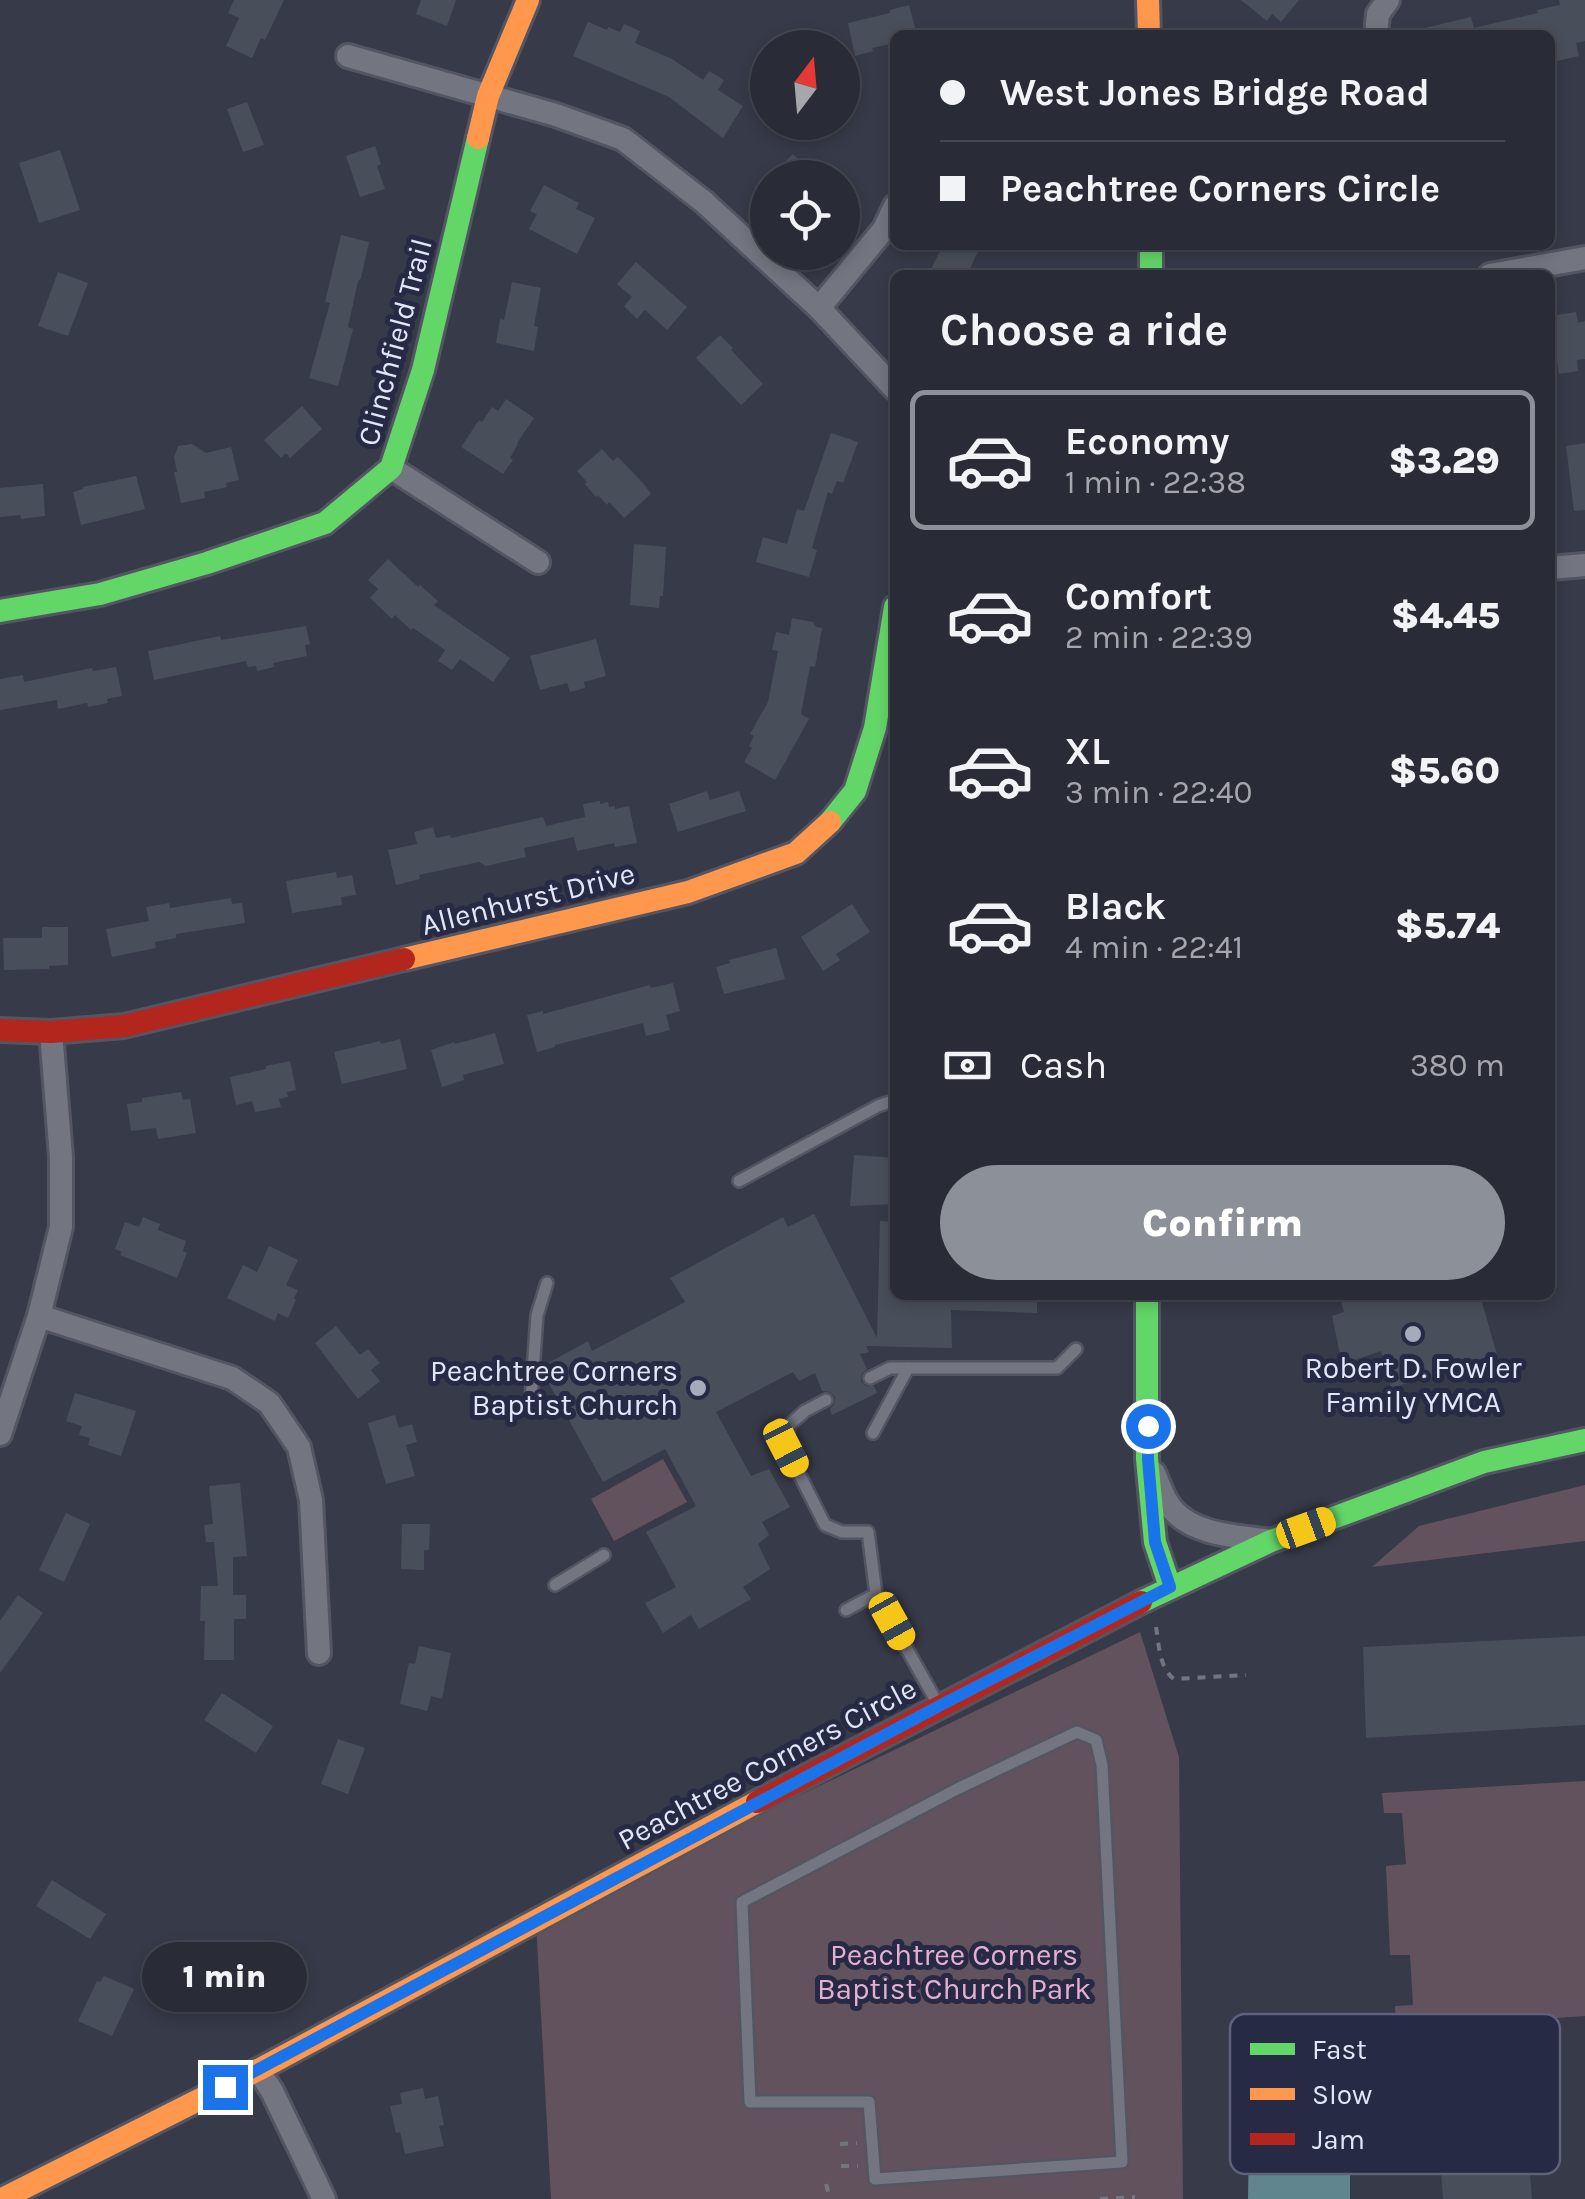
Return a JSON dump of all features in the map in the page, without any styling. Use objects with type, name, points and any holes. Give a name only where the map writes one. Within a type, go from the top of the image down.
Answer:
[{"type":"street","name":"Clinchfield Trail","points":[[0,611],[100,594],[207,563],[325,522],[391,468],[423,370],[488,96],[528,0]]},
{"type":"street","points":[[1148,0],[1149,30]]},
{"type":"street","points":[[1376,30],[1378,14],[1388,0]]},
{"type":"street","points":[[348,56],[556,115],[623,139],[704,202],[819,308],[890,384]]},
{"type":"street","points":[[819,308],[890,216]]},
{"type":"street","points":[[1518,270],[1585,258]]},
{"type":"street","points":[[391,468],[538,562]]},
{"type":"street","points":[[1555,567],[1585,564]]},
{"type":"street","name":"Allenhurst Drive","points":[[0,1030],[51,1032],[124,1026],[688,892],[796,852],[824,830],[855,790],[875,728],[890,637]]},
{"type":"street","points":[[0,1434],[39,1316],[61,1226],[61,1157],[51,1032]]},
{"type":"street","points":[[1147,1300],[1148,1459],[1155,1542],[1170,1587]]},
{"type":"street","points":[[39,1316],[232,1378],[268,1404],[299,1447],[311,1500],[319,1653]]},
{"type":"street","name":"Peachtree Corners Circle","points":[[2,2199],[258,2070],[1170,1587],[1271,1541],[1484,1462],[1585,1440]]},
{"type":"street","points":[[1148,1459],[1171,1508],[1194,1526],[1271,1541]]},
{"type":"street","points":[[258,2070],[324,2199]]},
{"type":"lane","points":[[740,1181],[890,1102]]},
{"type":"lane","points":[[532,1399],[537,1315],[547,1283]]},
{"type":"lane","points":[[870,1378],[890,1368],[1057,1368],[1076,1349]]},
{"type":"lane","points":[[873,1433],[908,1368]]},
{"type":"lane","points":[[826,1400],[804,1411],[789,1425],[786,1448],[825,1525],[842,1532],[868,1532],[876,1594],[939,1706]]},
{"type":"lane","points":[[555,1585],[604,1555]]},
{"type":"lane","points":[[846,1610],[876,1594]]},
{"type":"lane","points":[[1077,1732],[1096,1740],[1102,1764],[1122,2162],[874,2179],[868,2102],[750,2102],[742,1902],[959,1788],[1077,1732]]},
{"type":"path","points":[[1155,1620],[1163,1665],[1174,1679],[1246,1675]]},
{"type":"path","points":[[840,2144],[862,2143]]},
{"type":"path","points":[[841,2166],[863,2166]]},
{"type":"path","points":[[826,2184],[830,2199]]},
{"type":"path","points":[[1100,2199],[1135,2197]]},
{"type":"green space","points":[[663,1459],[687,1502],[614,1541],[591,1499]]},
{"type":"green space","points":[[1585,1485],[1585,1541],[1372,1567],[1419,1526]]},
{"type":"green space","name":"Peachtree Corners Baptist Church Park","points":[[1140,1632],[1179,1757],[1183,2199],[551,2199],[536,1922]]},
{"type":"green space","points":[[1585,1781],[1585,2016],[1395,2014],[1395,2006],[1413,2005],[1410,1955],[1390,1955],[1386,1866],[1406,1864],[1402,1813],[1384,1813],[1382,1793]]},
{"type":"shaded area","points":[[1248,2174],[1350,2174],[1350,2199],[1248,2199]]},
{"type":"building","points":[[234,0],[284,0],[252,58],[226,46],[239,18],[228,13]]},
{"type":"building","points":[[421,0],[456,0],[447,26],[416,14]]},
{"type":"building","points":[[1241,0],[1299,0],[1281,22],[1272,14],[1267,21]]},
{"type":"building","points":[[1559,0],[1585,0],[1585,41],[1576,43],[1579,56],[1557,61],[1555,30],[1425,30],[1471,17],[1474,28],[1560,5]]},
{"type":"building","points":[[909,5],[916,30],[890,30],[890,44],[860,55],[860,30],[849,30],[848,23]]},
{"type":"building","points":[[588,22],[620,32],[624,24],[640,31],[635,43],[672,59],[703,80],[709,71],[724,80],[718,90],[743,106],[723,138],[669,97],[573,56]]},
{"type":"building","points":[[247,102],[264,145],[243,152],[227,109]]},
{"type":"building","points":[[375,146],[385,189],[360,197],[346,156]]},
{"type":"building","points":[[60,150],[80,210],[39,223],[19,163]]},
{"type":"building","points":[[544,185],[579,203],[576,209],[595,218],[577,254],[529,229],[537,214],[530,211]]},
{"type":"building","points":[[341,235],[369,242],[338,386],[309,378],[330,303],[325,302]]},
{"type":"building","points":[[940,250],[979,250],[969,270],[930,270]]},
{"type":"building","points":[[636,262],[687,307],[667,330],[645,310],[637,319],[624,306],[632,297],[617,284]]},
{"type":"building","points":[[58,272],[88,283],[68,336],[38,326]]},
{"type":"building","points":[[512,282],[541,288],[534,351],[496,343]]},
{"type":"building","points":[[1576,312],[1578,323],[1585,321],[1585,359],[1577,360],[1578,371],[1559,374],[1555,315]]},
{"type":"building","points":[[720,335],[763,384],[741,405],[696,358]]},
{"type":"building","points":[[506,399],[534,418],[503,474],[461,447],[479,420],[482,422],[492,407],[498,411]]},
{"type":"building","points":[[302,406],[322,429],[290,458],[286,453],[281,458],[264,440]]},
{"type":"building","points":[[831,433],[858,442],[843,483],[837,481],[832,494],[828,492],[812,548],[817,550],[809,577],[756,562],[763,537],[787,544],[797,509],[804,511]]},
{"type":"building","points":[[1585,443],[1585,510],[1574,511],[1566,446]]},
{"type":"building","points":[[192,444],[206,453],[231,447],[239,480],[204,492],[205,498],[181,503],[174,457],[178,446]]},
{"type":"building","points":[[602,449],[613,461],[618,457],[651,494],[624,518],[609,502],[607,505],[596,497],[577,471]]},
{"type":"building","points":[[136,476],[145,509],[81,525],[73,492]]},
{"type":"building","points":[[43,484],[45,516],[0,517],[0,488]]},
{"type":"building","points":[[634,544],[666,547],[659,608],[630,605]]},
{"type":"building","points":[[388,559],[438,601],[434,605],[510,658],[493,682],[460,659],[452,670],[438,661],[445,650],[411,630],[395,615],[392,619],[370,598],[378,589],[368,580]]},
{"type":"building","points":[[792,618],[822,628],[801,714],[809,719],[775,780],[744,762],[752,748],[749,746],[754,736],[750,734],[768,702],[778,651],[772,650],[776,632],[789,635]]},
{"type":"building","points":[[306,626],[310,644],[305,645],[307,656],[273,663],[274,667],[257,671],[256,666],[248,667],[246,661],[154,680],[148,651],[220,636],[221,640]]},
{"type":"building","points":[[596,639],[606,676],[584,682],[585,688],[570,692],[567,683],[540,690],[530,656]]},
{"type":"building","points":[[116,667],[122,696],[107,699],[108,703],[58,709],[57,700],[0,710],[0,679],[23,675],[24,682]]},
{"type":"building","points":[[707,791],[710,800],[739,791],[746,811],[678,832],[669,804]]},
{"type":"building","points":[[600,801],[615,809],[629,806],[637,843],[615,847],[614,843],[577,851],[574,837],[524,848],[526,857],[486,866],[479,862],[419,875],[420,879],[396,885],[388,850],[417,844],[414,832],[433,827],[436,838],[451,838],[543,817],[546,826],[585,817],[583,804]]},
{"type":"building","points":[[336,872],[337,878],[352,875],[356,895],[341,897],[342,905],[292,913],[286,881]]},
{"type":"building","points":[[231,898],[232,904],[242,903],[245,923],[176,934],[176,938],[155,942],[156,948],[112,957],[106,929],[149,921],[146,907],[169,903],[170,908]]},
{"type":"building","points":[[852,904],[870,932],[836,954],[840,960],[823,971],[801,937]]},
{"type":"building","points":[[42,927],[68,927],[68,965],[4,970],[3,938],[42,938]]},
{"type":"building","points":[[776,948],[785,979],[724,994],[716,967]]},
{"type":"building","points":[[673,983],[680,1011],[666,1015],[670,1030],[646,1036],[643,1023],[537,1052],[527,1015]]},
{"type":"building","points":[[495,1033],[504,1064],[463,1075],[464,1080],[442,1087],[431,1050]]},
{"type":"building","points":[[400,1039],[407,1069],[342,1084],[334,1052]]},
{"type":"building","points":[[290,1061],[296,1090],[279,1099],[281,1107],[255,1112],[252,1101],[236,1105],[230,1077]]},
{"type":"building","points":[[181,1092],[183,1100],[190,1099],[196,1133],[158,1139],[156,1128],[131,1131],[127,1104]]},
{"type":"building","points":[[854,1155],[890,1158],[890,1204],[850,1206]]},
{"type":"building","name":"Peachtree Corners Baptist Church","points":[[814,1214],[877,1338],[880,1221],[890,1222],[890,1300],[1037,1300],[1037,1313],[951,1310],[952,1348],[866,1346],[869,1352],[860,1354],[867,1369],[861,1381],[874,1386],[877,1393],[832,1415],[835,1397],[822,1391],[815,1373],[799,1381],[793,1372],[716,1412],[751,1476],[769,1469],[790,1507],[762,1522],[769,1535],[758,1544],[770,1569],[743,1587],[751,1599],[699,1629],[691,1615],[663,1633],[645,1603],[676,1587],[646,1532],[696,1506],[665,1449],[603,1482],[542,1371],[543,1366],[588,1341],[592,1351],[685,1302],[670,1278],[783,1217],[788,1227]]},
{"type":"building","points":[[143,1217],[160,1224],[158,1230],[186,1241],[183,1251],[187,1253],[177,1278],[120,1255],[122,1252],[115,1249],[125,1222],[139,1227]]},
{"type":"building","points":[[269,1246],[298,1260],[286,1285],[298,1290],[296,1300],[288,1318],[278,1313],[275,1321],[227,1298],[243,1265],[257,1272]]},
{"type":"building","name":"Robert D. Fowler Family YMCA","points":[[1340,1300],[1481,1300],[1497,1355],[1391,1388],[1381,1351],[1342,1364],[1332,1316],[1344,1312]]},
{"type":"building","points":[[336,1326],[360,1355],[368,1349],[380,1363],[371,1370],[380,1381],[358,1399],[315,1343]]},
{"type":"building","points":[[75,1393],[136,1411],[121,1456],[88,1445],[90,1438],[79,1435],[82,1426],[66,1421]]},
{"type":"building","points":[[395,1415],[399,1428],[412,1424],[417,1442],[406,1445],[415,1476],[386,1484],[368,1423]]},
{"type":"building","points":[[240,1483],[247,1556],[233,1557],[233,1595],[246,1595],[246,1619],[234,1619],[234,1660],[204,1660],[201,1586],[218,1586],[214,1542],[206,1542],[204,1525],[213,1524],[209,1486]]},
{"type":"building","points":[[66,1513],[90,1524],[64,1582],[39,1570]]},
{"type":"building","points":[[402,1524],[430,1524],[424,1570],[401,1569]]},
{"type":"building","points":[[18,1595],[43,1613],[0,1673],[0,1621]]},
{"type":"building","points":[[1585,1636],[1585,1725],[1366,1738],[1363,1647]]},
{"type":"building","points":[[419,1646],[451,1653],[442,1699],[431,1696],[427,1711],[400,1704],[409,1663],[415,1664]]},
{"type":"building","points":[[222,1693],[273,1726],[256,1753],[204,1720]]},
{"type":"building","points":[[338,1739],[365,1748],[348,1794],[321,1784]]},
{"type":"building","points":[[52,1880],[106,1914],[90,1939],[36,1906]]},
{"type":"building","points":[[104,1976],[134,1989],[112,2036],[78,2021],[97,1981]]},
{"type":"building","points":[[423,2088],[425,2099],[438,2096],[444,2146],[405,2154],[390,2106],[402,2104],[400,2093]]},
{"type":"building","points":[[1441,2174],[1530,2174],[1532,2199],[1443,2199]]},
{"type":"traffic: fast","points":[[0,611],[100,594],[325,523],[391,468],[423,370],[478,138]]},
{"type":"traffic: fast","points":[[1151,250],[1151,270]]},
{"type":"traffic: fast","points":[[830,822],[855,791],[875,728],[890,637]]},
{"type":"traffic: fast","points":[[1147,1300],[1147,1459],[1155,1542],[1170,1587]]},
{"type":"traffic: fast","points":[[1141,1602],[1271,1541],[1484,1462],[1585,1440]]},
{"type":"traffic: slow","points":[[478,138],[488,96],[528,0]]},
{"type":"traffic: slow","points":[[1148,0],[1149,30]]},
{"type":"traffic: slow","points":[[404,959],[688,892],[796,853],[830,822]]},
{"type":"traffic: slow","points":[[2,2199],[258,2070],[757,1802]]},
{"type":"traffic: jam","points":[[0,1030],[51,1032],[124,1026],[404,959]]},
{"type":"traffic: jam","points":[[757,1802],[1141,1602]]},
{"type":"place","name":"Robert D. Fowler Family YMCA","points":[[1413,1334]]},
{"type":"place","name":"Peachtree Corners Baptist Church","points":[[698,1388]]},
{"type":"route","points":[[225,2087],[700,1832],[1170,1587],[1155,1542],[1148,1426]]}]
